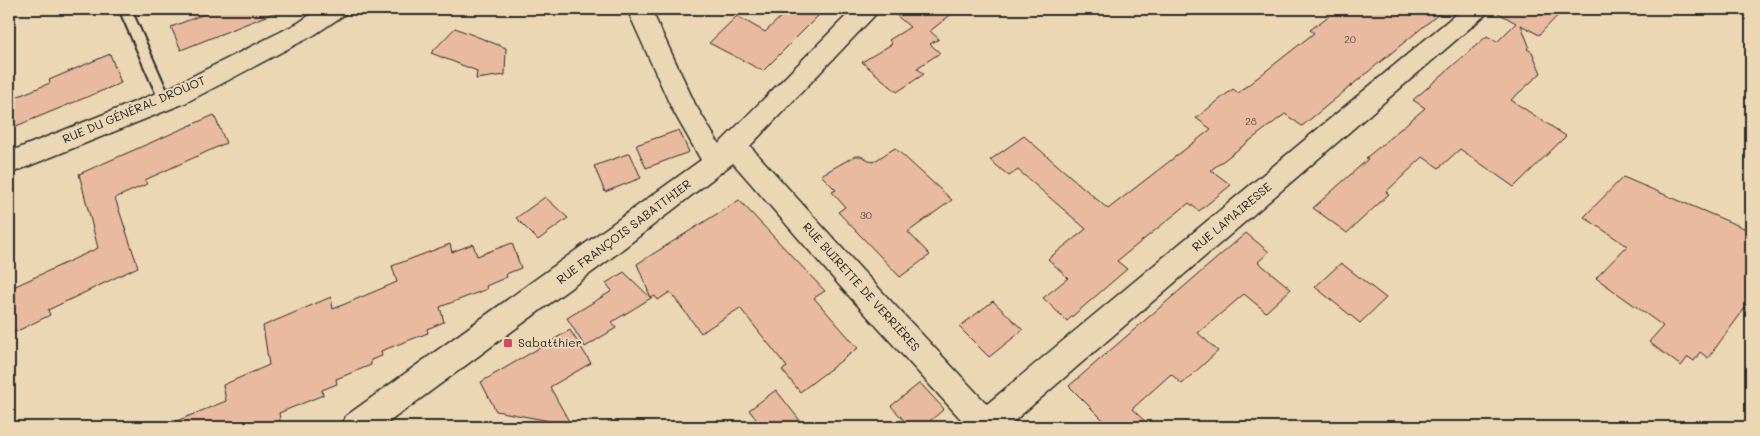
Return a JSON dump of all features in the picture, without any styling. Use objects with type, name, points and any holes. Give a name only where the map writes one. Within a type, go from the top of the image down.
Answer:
[{"type":"street","name":"RUE DU GÉNÉRAL DROUOT","points":[[9,163],[164,100],[306,29],[336,9]]},
{"type":"street","name":"RUE FRANÇOIS SABATTHIER","points":[[357,427],[596,253],[725,154],[866,9]]},
{"type":"street","name":"RUE LAMAIRESSE","points":[[987,426],[1477,9]]},
{"type":"street","name":"RUE BUIRETTE DE VERRIÈRES","points":[[640,12],[684,107],[725,154],[850,277],[987,426]]},
{"type":"lane","points":[[125,9],[164,100]]},
{"type":"building","points":[[217,9],[281,10],[181,50],[171,27]]},
{"type":"building","points":[[789,9],[825,9],[763,71],[709,43],[737,16],[765,32]]},
{"type":"building","points":[[889,9],[958,9],[930,31],[939,39],[930,44],[940,53],[917,68],[924,74],[897,92],[862,62],[892,44],[889,40],[910,27]]},
{"type":"building","points":[[1338,9],[1445,9],[1302,126],[1285,114],[1211,170],[1231,185],[1199,211],[1189,203],[1117,261],[1127,269],[1067,321],[1043,298],[1068,278],[1048,259],[1086,229],[1018,170],[1009,176],[990,160],[1024,136],[1108,209],[1211,129],[1196,118],[1233,89],[1238,93],[1314,33],[1310,30]]},
{"type":"building","points":[[1491,9],[1564,9],[1539,35],[1521,25],[1529,46],[1527,49],[1532,52],[1541,73],[1511,100],[1566,136],[1514,187],[1460,149],[1439,168],[1423,157],[1386,192],[1389,194],[1347,233],[1313,208],[1368,159],[1366,158],[1425,108],[1413,100],[1487,36],[1497,42],[1516,23]]},
{"type":"building","points":[[455,28],[506,48],[505,75],[476,79],[477,71],[431,53]]},
{"type":"building","points":[[110,54],[121,83],[9,129],[9,100],[50,83],[49,80]]},
{"type":"building","points":[[214,115],[226,143],[145,180],[147,184],[115,198],[138,267],[48,310],[50,315],[9,335],[9,289],[98,248],[79,174]]},
{"type":"building","points":[[679,130],[689,152],[646,168],[636,145]]},
{"type":"building","points":[[895,148],[952,200],[908,232],[930,255],[900,277],[838,212],[845,207],[832,192],[836,190],[821,175],[855,156],[861,156],[873,162]]},
{"type":"building","points":[[630,153],[641,178],[605,192],[594,166]]},
{"type":"building","points":[[1623,177],[1751,231],[1751,300],[1708,358],[1700,352],[1694,361],[1688,357],[1681,366],[1649,342],[1663,326],[1596,278],[1627,246],[1584,217]]},
{"type":"building","points":[[545,197],[568,218],[538,240],[516,218]]},
{"type":"building","points":[[739,200],[825,291],[814,298],[858,348],[800,392],[782,370],[787,367],[740,308],[701,333],[670,292],[658,300],[655,296],[651,298],[637,264]]},
{"type":"building","points":[[1246,233],[1269,252],[1258,262],[1291,289],[1266,312],[1244,294],[1198,333],[1218,351],[1182,384],[1171,374],[1132,409],[1151,427],[1110,427],[1069,386]]},
{"type":"building","points":[[512,243],[521,268],[506,274],[507,277],[486,286],[487,289],[440,307],[444,322],[427,329],[428,333],[381,351],[382,356],[371,360],[371,365],[336,379],[337,384],[322,390],[323,395],[279,413],[281,427],[164,427],[226,401],[223,385],[269,365],[263,326],[331,297],[333,309],[397,282],[392,266],[450,244],[452,252],[473,244],[477,256]]},
{"type":"building","points":[[1341,263],[1386,298],[1360,323],[1315,287]]},
{"type":"building","points":[[624,272],[651,298],[612,322],[616,328],[585,347],[567,318],[612,291],[606,283]]},
{"type":"building","points":[[993,301],[1023,330],[989,357],[959,327]]},
{"type":"building","points":[[570,330],[591,363],[550,387],[571,425],[496,411],[481,382]]},
{"type":"building","points":[[920,383],[944,409],[923,427],[910,427],[891,406]]},
{"type":"building","points":[[776,390],[805,427],[762,427],[749,410]]},
{"type":"place","name":"Sabatthier","points":[[508,343]]}]
